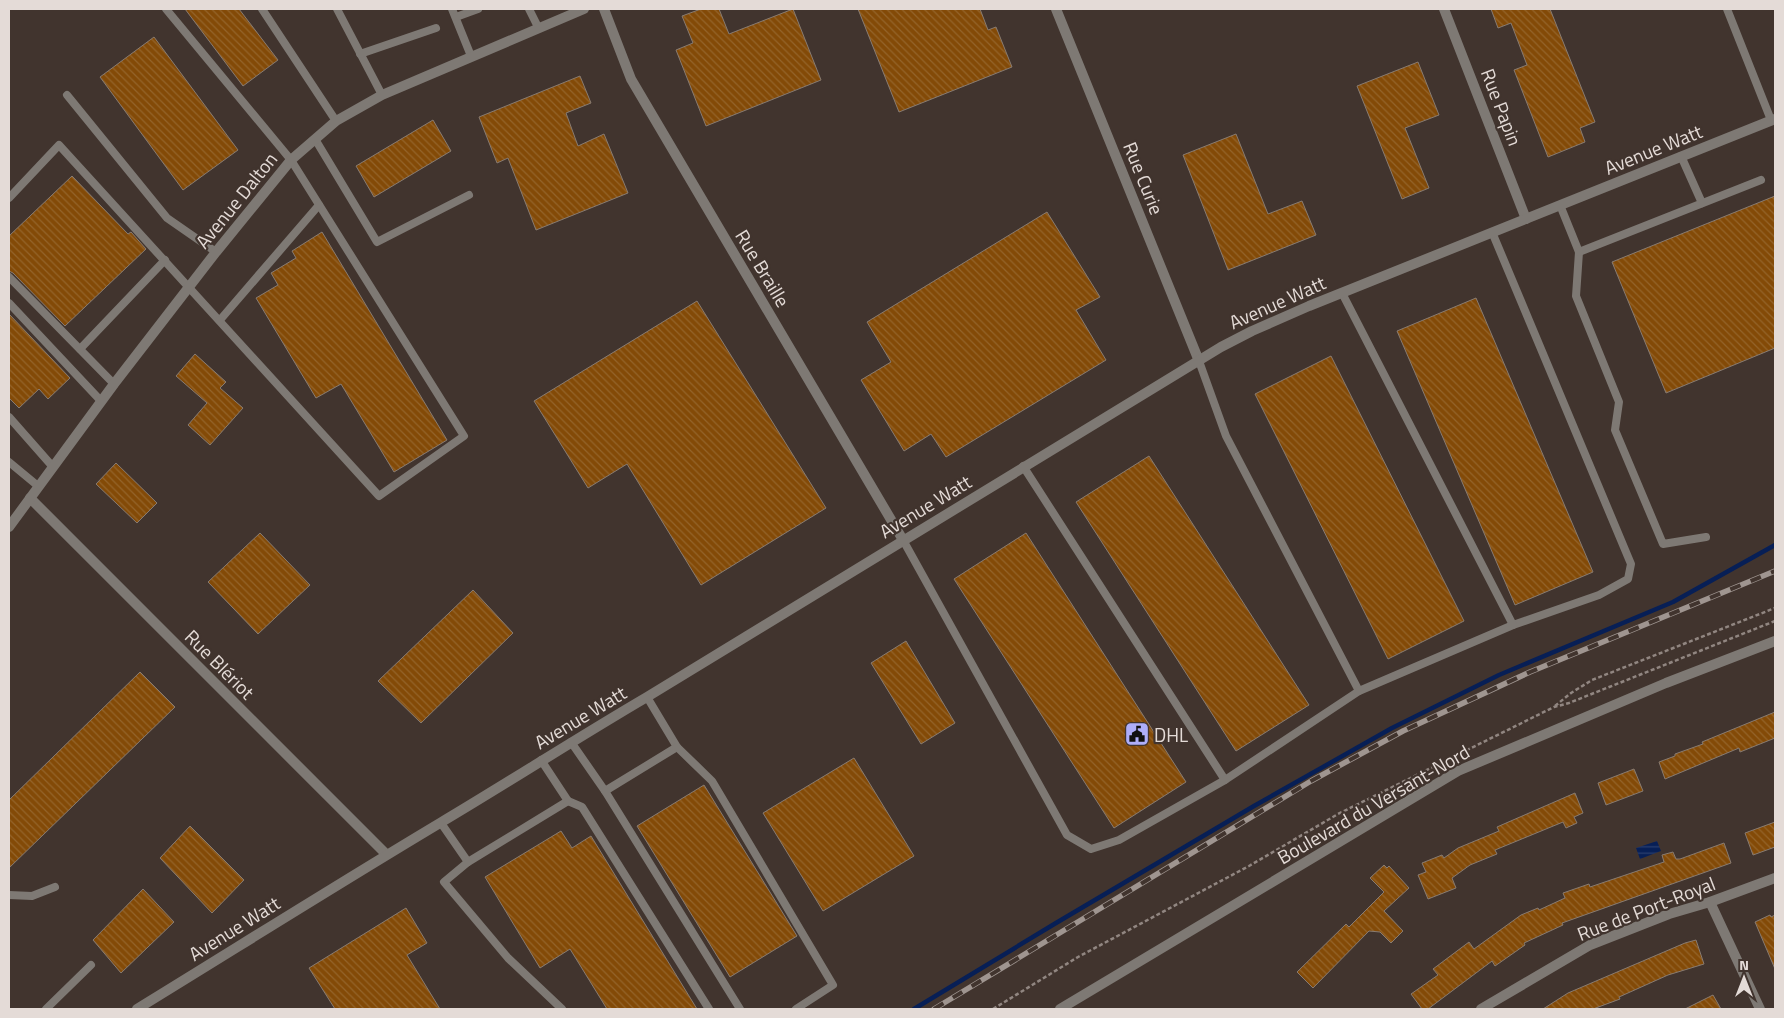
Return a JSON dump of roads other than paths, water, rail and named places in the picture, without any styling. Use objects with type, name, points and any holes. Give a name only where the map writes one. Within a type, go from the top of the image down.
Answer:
[{"type":"street","name":"Avenue Dalton","points":[[9,527],[114,384],[216,252],[291,160],[336,121],[382,95],[584,9]]},
{"type":"street","name":"Rue Braille","points":[[604,9],[631,79],[903,540]]},
{"type":"street","name":"Rue Curie","points":[[1056,9],[1199,361]]},
{"type":"street","name":"Rue Papin","points":[[1444,9],[1526,219]]},
{"type":"street","name":"Avenue Watt","points":[[137,1009],[386,854],[647,697],[1023,466],[1252,331],[1773,119]]},
{"type":"street","name":"Rue Blériot","points":[[30,498],[386,854]]},
{"type":"street","name":"Boulevard du Versant-Nord","points":[[1060,1009],[1458,771],[1666,683],[1775,641]]},
{"type":"street","name":"Rue de Port-Royal","points":[[1482,1009],[1590,945],[1669,914],[1710,902],[1775,878]]},
{"type":"street","points":[[1710,902],[1760,1009]]},
{"type":"lane","points":[[9,198],[59,145],[379,496],[464,436],[291,160],[166,9]]},
{"type":"lane","points":[[262,9],[336,121]]},
{"type":"lane","points":[[337,9],[382,95]]},
{"type":"lane","points":[[452,9],[471,56]]},
{"type":"lane","points":[[456,17],[478,9]]},
{"type":"lane","points":[[529,9],[538,27]]},
{"type":"lane","points":[[1727,9],[1773,119]]},
{"type":"lane","points":[[360,54],[436,28]]},
{"type":"lane","points":[[67,95],[167,218],[216,252]]},
{"type":"lane","points":[[315,139],[377,242],[469,195]]},
{"type":"lane","points":[[1681,156],[1702,203]]},
{"type":"lane","points":[[1579,252],[1760,180]]},
{"type":"lane","points":[[220,320],[318,205]]},
{"type":"lane","points":[[1560,205],[1579,252],[1576,296],[1619,402],[1615,430],[1663,544],[1706,537]]},
{"type":"lane","points":[[903,540],[1067,834],[1091,849],[1119,840],[1225,780],[1359,691],[1512,625],[1599,595],[1628,579],[1631,564],[1492,232]]},
{"type":"lane","points":[[80,349],[165,260]]},
{"type":"lane","points":[[9,277],[114,384]]},
{"type":"lane","points":[[1342,293],[1512,625]]},
{"type":"lane","points":[[9,303],[101,401]]},
{"type":"lane","points":[[1199,361],[1226,436],[1359,691]]},
{"type":"lane","points":[[9,418],[53,467]]},
{"type":"lane","points":[[9,462],[38,486]]},
{"type":"lane","points":[[1023,466],[1225,780]]},
{"type":"lane","points":[[647,697],[677,747],[712,781],[834,985],[796,1009]]},
{"type":"lane","points":[[571,742],[605,791],[740,1009]]},
{"type":"lane","points":[[605,791],[677,747]]},
{"type":"lane","points":[[541,760],[568,801],[582,808],[709,1009]]},
{"type":"lane","points":[[562,1009],[508,958],[444,882],[468,862],[568,801]]},
{"type":"lane","points":[[440,823],[468,862]]},
{"type":"lane","points":[[9,895],[32,896],[55,887]]},
{"type":"lane","points":[[46,1009],[90,966]]},
{"type":"water","points":[[1657,841],[1661,851],[1640,859],[1636,848]]},
{"type":"waterway","points":[[914,1009],[1254,806],[1392,728],[1499,675],[1673,602],[1775,545]]},
{"type":"railway","points":[[934,1009],[1311,781],[1403,731],[1530,672],[1775,571]]},
{"type":"place","name":"DHL","points":[[1137,734]]}]
